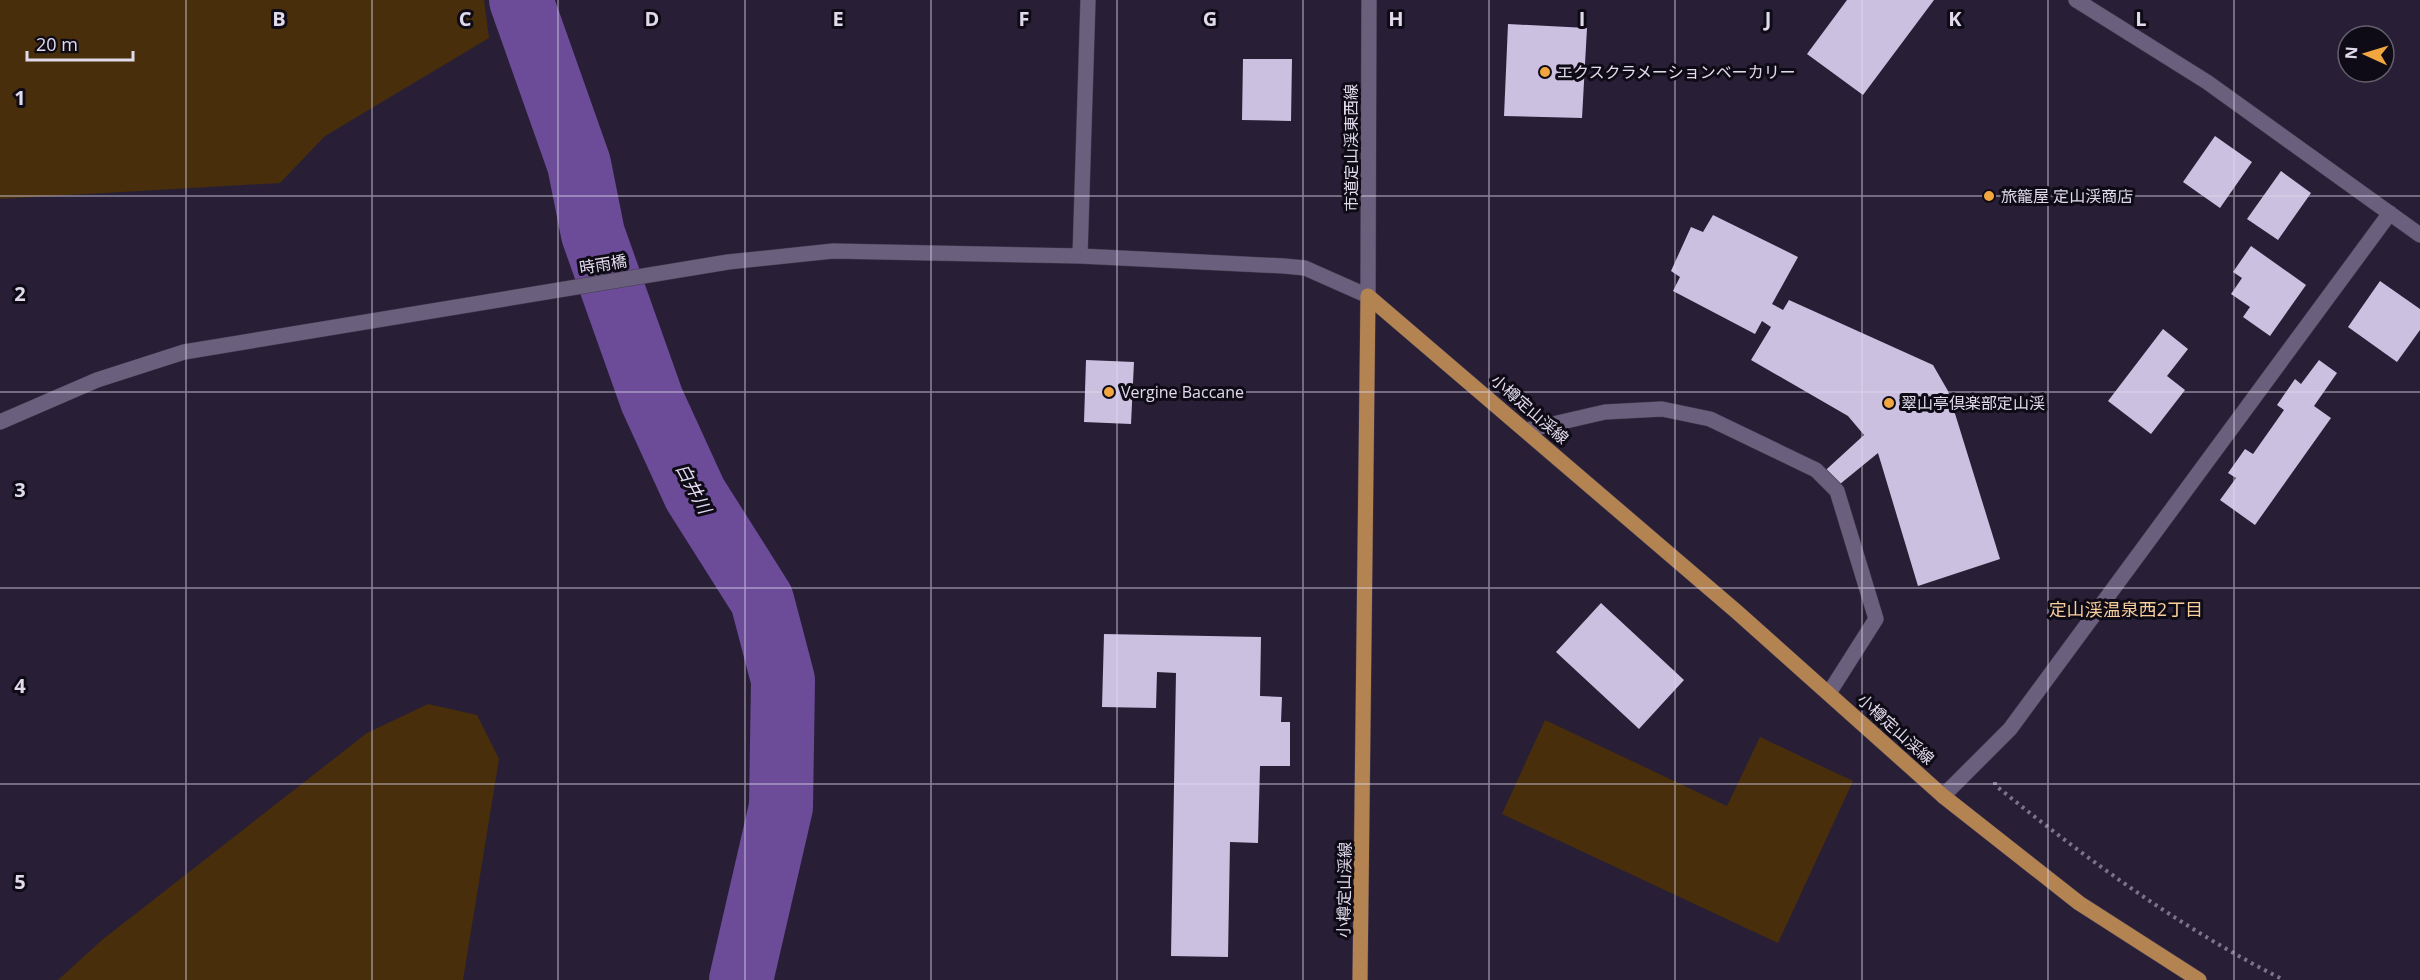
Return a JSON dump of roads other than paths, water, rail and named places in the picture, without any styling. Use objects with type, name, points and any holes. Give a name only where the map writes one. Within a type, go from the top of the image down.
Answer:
[{"type":"main road","name":"小樽定山渓線","points":[[1368,296],[1527,430],[1829,693],[1943,796],[2079,903],[2199,980]]},
{"type":"main road","name":"小樽定山渓線","points":[[1360,980],[1368,296]]},
{"type":"street","points":[[1080,256],[1088,0]]},
{"type":"street","name":"市道定山渓東西線","points":[[1368,296],[1370,0]]},
{"type":"street","points":[[2076,0],[2207,82],[2420,235]]},
{"type":"street","points":[[1943,796],[2010,729],[2390,213]]},
{"type":"street","name":"時雨橋","points":[[0,422],[97,380],[183,352],[728,262],[833,251],[1080,256],[1305,268],[1368,296]]},
{"type":"street","points":[[1527,430],[1605,412],[1662,409],[1710,419],[1816,470],[1837,491],[1876,619],[1829,693]]},
{"type":"waterway","name":"白井川","points":[[521,0],[579,164],[593,234],[652,400],[695,494],[762,600],[783,680],[781,807],[741,980]]},
{"type":"place","name":"エクスクラメーションベーカリー","points":[[1545,72]]},
{"type":"place","name":"旅籠屋 定山渓商店","points":[[1989,196]]},
{"type":"place","name":"Vergine Baccane","points":[[1109,392]]},
{"type":"place","name":"翠山亭倶楽部定山渓","points":[[1889,403]]},
{"type":"district","name":"定山渓温泉西2丁目","points":[[2126,609]]}]
